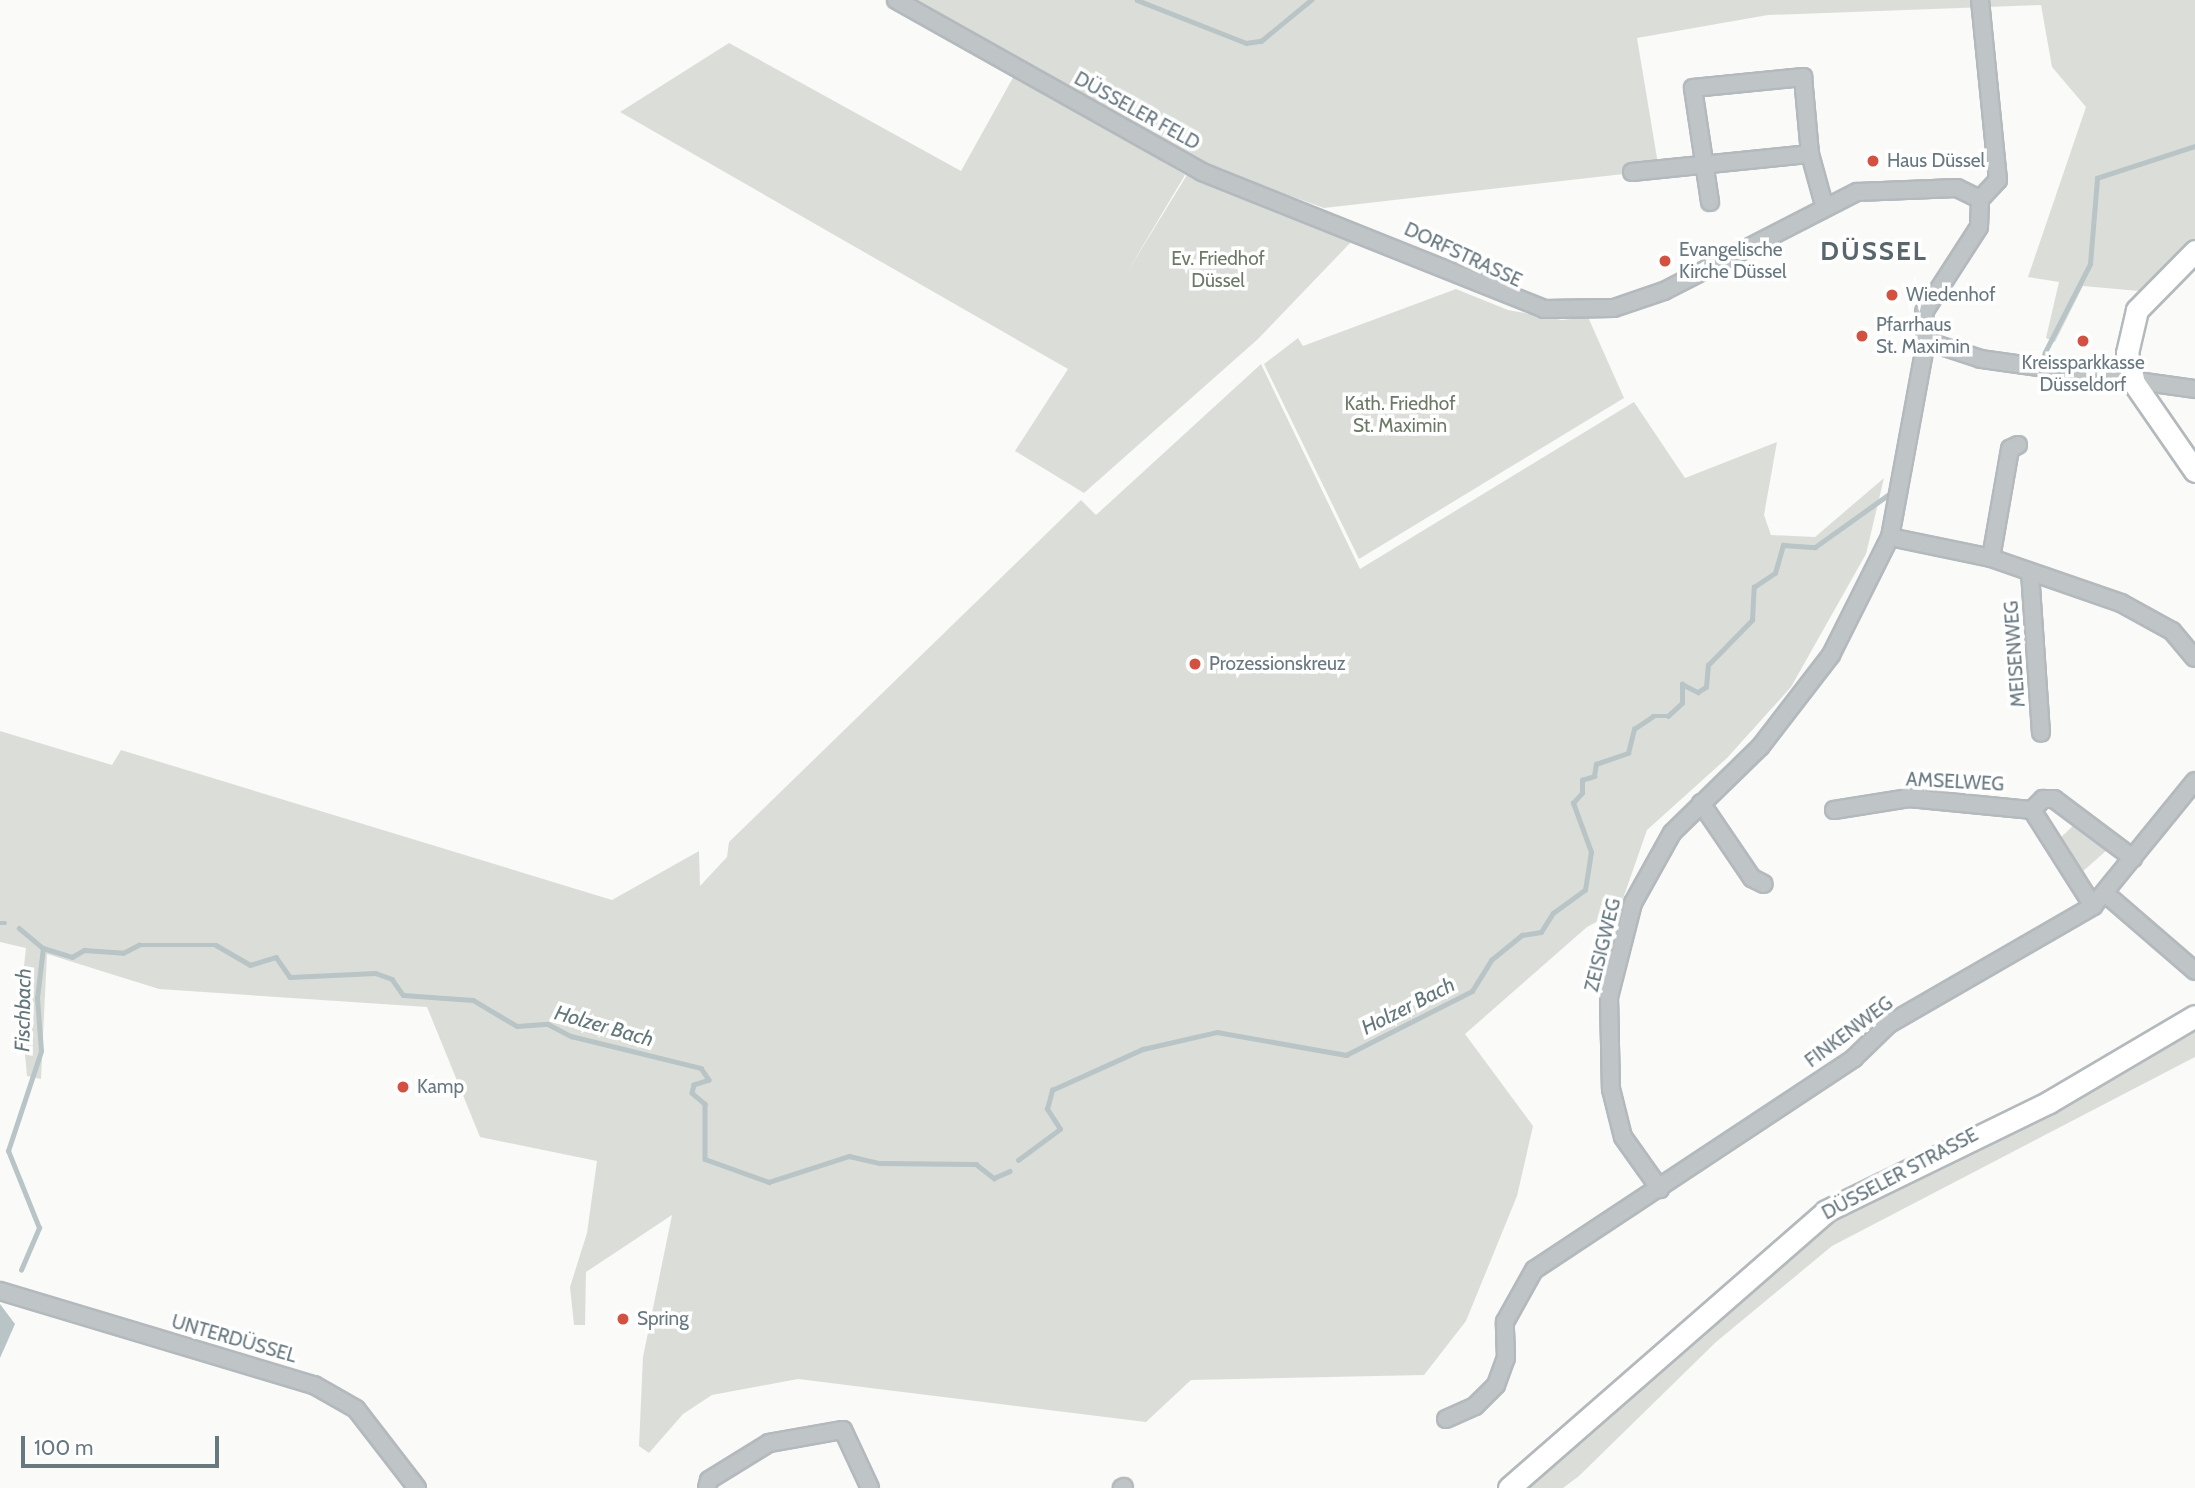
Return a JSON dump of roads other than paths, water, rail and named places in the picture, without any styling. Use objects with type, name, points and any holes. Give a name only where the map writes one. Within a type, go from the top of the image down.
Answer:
[{"type":"main road","points":[[2195,251],[2137,310],[2127,353],[2134,383],[2195,471]]},
{"type":"main road","name":"DÜSSELER STRASSE","points":[[1509,1488],[1816,1218],[1858,1192],[2049,1102],[2195,1016]]},
{"type":"street","name":"DÜSSELER FELD","points":[[897,0],[1202,172],[1368,236]]},
{"type":"street","points":[[1980,0],[1998,180],[1980,200],[1979,227],[1923,312],[1926,341],[1890,537],[1991,558],[2157,620],[2195,658]]},
{"type":"street","points":[[1710,202],[1693,88],[1803,76],[1810,154],[1824,205]]},
{"type":"street","points":[[1632,172],[1810,154]]},
{"type":"street","name":"DORFSTRASSE","points":[[1368,236],[1523,305],[1582,311],[1614,307],[1699,276],[1824,205],[1857,192],[1907,187],[1956,188],[1980,200]]},
{"type":"street","points":[[1926,341],[1981,359],[2134,383],[2195,389]]},
{"type":"street","points":[[1991,558],[2010,449],[2018,445]]},
{"type":"street","name":"ZEISIGWEG","points":[[1660,1189],[1623,1137],[1611,1089],[1609,997],[1646,871],[1701,803],[1761,746],[1830,655],[1890,537]]},
{"type":"street","name":"MEISENWEG","points":[[2030,572],[2041,733]]},
{"type":"street","name":"FINKENWEG","points":[[1446,1419],[1475,1406],[1496,1385],[1506,1358],[1505,1322],[1534,1270],[1854,1058],[1889,1024],[2093,906],[2106,895],[2195,781]]},
{"type":"street","name":"AMSELWEG","points":[[1834,810],[1909,798],[2032,810],[2043,799],[2054,799],[2133,858]]},
{"type":"street","points":[[1701,803],[1752,878],[1764,884]]},
{"type":"street","points":[[2032,810],[2093,906]]},
{"type":"street","points":[[2106,895],[2195,971]]},
{"type":"street","name":"UNTERDÜSSEL","points":[[0,1291],[314,1385],[356,1409],[417,1488]]},
{"type":"street","points":[[707,1488],[769,1443],[843,1430],[870,1488]]},
{"type":"waterway","name":"DÜSSEL","points":[[1137,0],[1246,43],[1261,41],[1311,0]]},
{"type":"waterway","name":"Holzer Bach","points":[[2044,354],[2090,264],[2097,178],[2195,146]]},
{"type":"waterway","name":"Holzer Bach","points":[[1018,1160],[1060,1129],[1047,1109],[1052,1090],[1143,1049],[1217,1032],[1346,1055],[1472,991],[1491,960],[1522,935],[1541,932],[1553,913],[1585,890],[1591,852],[1573,803],[1582,793],[1582,780],[1594,776],[1596,764],[1628,753],[1634,729],[1653,716],[1668,716],[1682,703],[1682,684],[1698,692],[1706,687],[1708,665],[1752,620],[1754,587],[1775,573],[1783,545],[1815,547],[1888,495]]},
{"type":"waterway","name":"Holzer Bach","points":[[0,923],[5,923]]},
{"type":"waterway","name":"Holzer Bach","points":[[19,928],[43,948],[72,957],[84,950],[123,953],[139,945],[216,945],[250,965],[276,957],[290,977],[375,973],[392,979],[403,995],[473,1000],[517,1026],[548,1024],[571,1036],[701,1068],[709,1080],[694,1085],[692,1093],[705,1104],[705,1159],[769,1182],[849,1156],[879,1163],[976,1164],[994,1178],[1010,1171]]},
{"type":"waterway","name":"Fischbach","points":[[21,1270],[39,1228],[8,1151],[41,1051],[37,998],[43,948]]},
{"type":"place","name":"Haus Düssel","points":[[1873,161]]},
{"type":"place","name":"Evangelische Kirche Düssel","points":[[1665,261]]},
{"type":"place","name":"Wiedenhof","points":[[1892,295]]},
{"type":"place","name":"Pfarrhaus St. Maximin","points":[[1862,336]]},
{"type":"place","name":"Kreissparkkasse Düsseldorf","points":[[2083,341]]},
{"type":"place","name":"Prozessionskreuz","points":[[1195,664]]},
{"type":"place","name":"Kamp","points":[[403,1087]]},
{"type":"place","name":"Spring","points":[[623,1319]]},
{"type":"district","name":"DÜSSEL","points":[[1874,252]]},
{"type":"park label","name":"Ev. Friedhof Düssel","points":[[1218,270]]},
{"type":"park label","name":"Kath. Friedhof St. Maximin","points":[[1400,415]]}]
